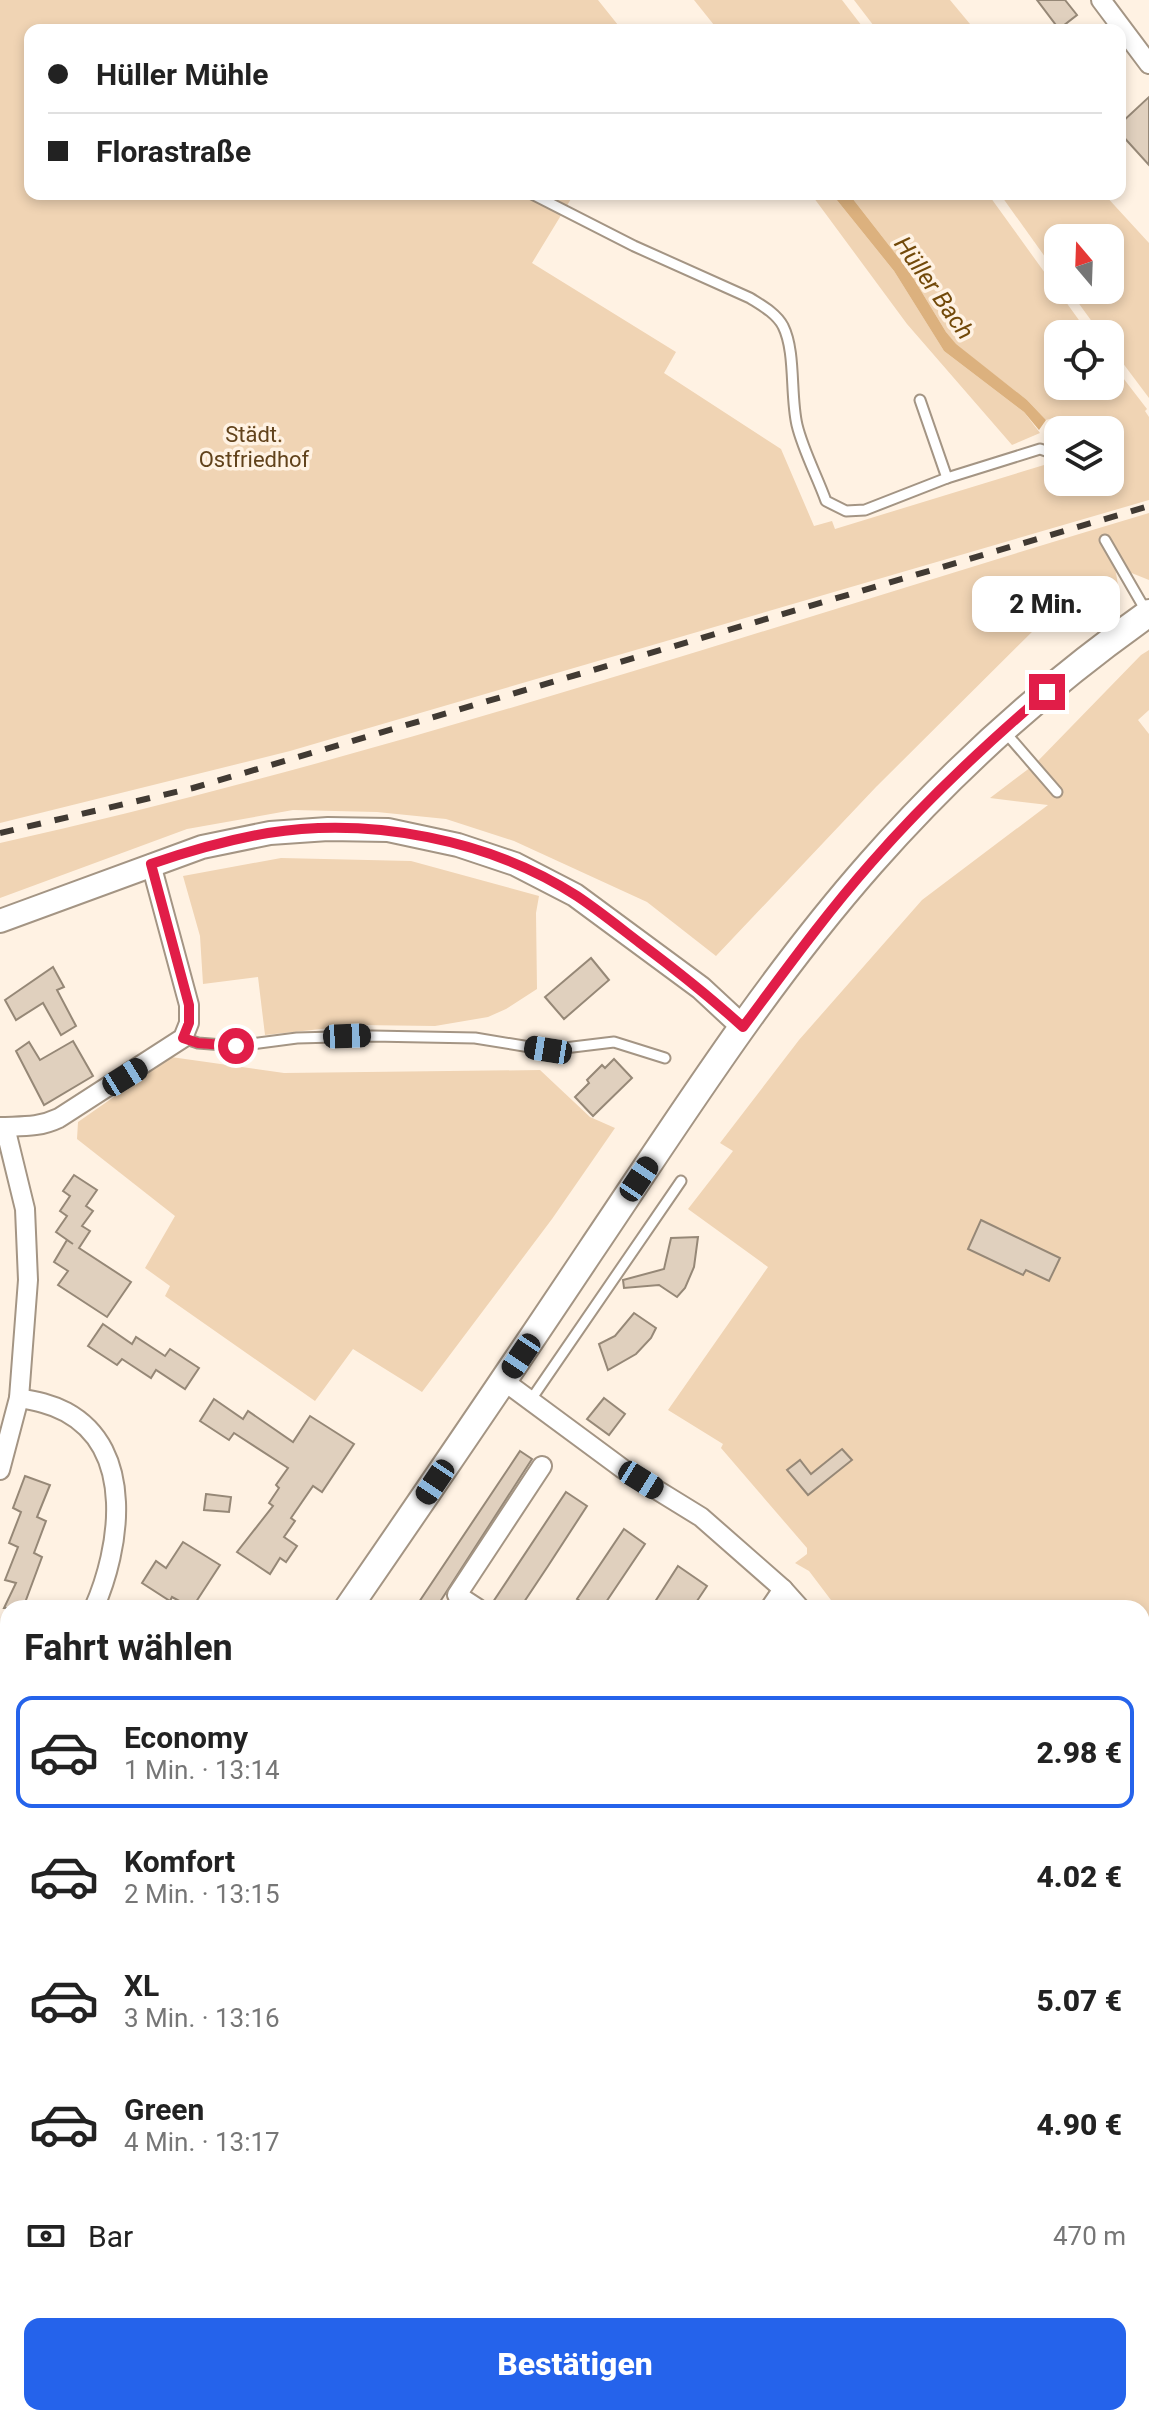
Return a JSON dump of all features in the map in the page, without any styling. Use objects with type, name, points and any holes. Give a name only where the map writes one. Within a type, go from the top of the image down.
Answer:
[{"type":"main road","points":[[353,1600],[743,1027],[832,909],[909,821],[1003,729],[1148,614]]},
{"type":"street","points":[[1101,0],[1119,24]]},
{"type":"street","points":[[1126,33],[1149,64]]},
{"type":"street","points":[[0,921],[202,847],[270,833],[328,829],[388,830],[458,845],[515,864],[575,895],[701,988],[743,1027]]},
{"type":"street","points":[[0,1470],[19,1398],[28,1280],[25,1209],[3,1127],[43,1125],[59,1118],[183,1038],[189,1023],[189,1005],[151,864]]},
{"type":"street","points":[[504,1381],[623,1469],[701,1517],[793,1600]]},
{"type":"street","points":[[19,1398],[47,1404],[69,1414],[99,1444],[109,1467],[116,1490],[116,1521],[110,1568],[97,1600]]},
{"type":"street","points":[[454,1600],[542,1466]]},
{"type":"street","points":[[775,1600],[783,1589]]},
{"type":"lane","points":[[544,200],[767,308],[783,325],[797,426],[826,501],[846,511],[865,510],[947,478],[1044,450]]},
{"type":"lane","points":[[920,400],[947,478]]},
{"type":"lane","points":[[1105,540],[1148,614]]},
{"type":"lane","points":[[1003,729],[1057,792]]},
{"type":"lane","points":[[183,1038],[198,1043],[236,1046],[297,1038],[475,1038],[548,1050],[614,1042],[665,1058]]},
{"type":"lane","points":[[530,1401],[681,1181]]},
{"type":"green space","name":"Städt. Ostfriedhof","points":[[0,0],[598,0],[617,24],[24,24],[24,200],[570,200],[532,263],[676,352],[664,373],[781,449],[814,526],[832,521],[835,529],[1044,465],[1044,496],[1124,496],[1124,416],[1044,418],[1027,400],[956,345],[909,271],[854,200],[992,200],[1044,272],[1044,304],[1067,304],[1079,320],[1044,320],[1044,400],[1124,400],[1124,379],[1147,409],[1149,500],[290,751],[0,823]]},
{"type":"green space","points":[[694,0],[842,0],[860,24],[713,24]]},
{"type":"green space","points":[[854,0],[950,0],[970,24],[872,24]]},
{"type":"green space","points":[[815,200],[837,200],[894,271],[944,351],[1024,412],[1040,433],[1012,445],[907,324]]},
{"type":"green space","points":[[1004,200],[1110,200],[1149,243],[1149,398],[1124,365],[1124,320],[1091,320],[1079,304],[1124,304],[1124,224],[1044,224],[1044,255]]},
{"type":"green space","points":[[1149,513],[1149,580],[1129,572],[1110,538],[1101,541],[1115,567],[1118,585],[1091,586],[1039,625],[876,787],[716,956],[647,902],[514,841],[446,819],[377,812],[293,810],[187,829],[0,898],[0,843],[145,809],[434,730]]},
{"type":"green space","points":[[1149,650],[1149,710],[1138,720],[1149,734],[1149,1600],[831,1600],[809,1571],[795,1563],[807,1554],[807,1548],[721,1448],[723,1444],[668,1410],[768,1267],[688,1209],[733,1151],[720,1143],[799,1040],[922,900],[1048,805],[990,798],[1035,764]]},
{"type":"green space","points":[[281,858],[411,861],[539,896],[536,913],[537,989],[488,1017],[435,1026],[359,1025],[265,1035],[258,977],[203,984],[200,936],[183,876]]},
{"type":"green space","points":[[171,1057],[284,1073],[540,1070],[590,1117],[615,1128],[552,1219],[422,1392],[353,1349],[315,1401],[165,1296],[170,1286],[145,1268],[175,1216],[77,1139],[78,1122]]},
{"type":"shaded area","points":[[837,200],[854,200],[909,271],[956,344],[1027,400],[1044,418],[1039,430],[1024,412],[944,351],[894,271]]},
{"type":"building","points":[[1037,0],[1065,0],[1077,15],[1065,24],[1055,24]]},
{"type":"building","points":[[1149,97],[1149,165],[1126,140],[1126,118]]},
{"type":"building","points":[[591,958],[609,980],[564,1019],[545,997]]},
{"type":"building","points":[[53,967],[64,987],[57,990],[76,1026],[61,1035],[43,1003],[16,1020],[5,1000]]},
{"type":"building","points":[[73,1041],[93,1076],[44,1105],[16,1051],[29,1042],[40,1060]]},
{"type":"building","points":[[614,1059],[632,1078],[593,1116],[575,1097],[602,1065],[605,1068]]},
{"type":"building","points":[[74,1175],[97,1190],[86,1206],[93,1211],[82,1226],[90,1231],[79,1248],[131,1282],[107,1317],[58,1285],[68,1271],[54,1262],[67,1240],[73,1244],[56,1232],[67,1216],[60,1211],[70,1196],[63,1191]]},
{"type":"building","points":[[981,1220],[1060,1258],[1049,1281],[1026,1270],[1023,1275],[968,1249]]},
{"type":"building","points":[[698,1237],[694,1267],[685,1288],[677,1297],[659,1285],[624,1288],[623,1280],[664,1269],[671,1238]]},
{"type":"building","points":[[634,1313],[656,1328],[636,1354],[608,1370],[599,1344],[615,1336]]},
{"type":"building","points":[[103,1324],[132,1344],[136,1337],[165,1356],[170,1349],[199,1368],[185,1389],[156,1370],[151,1378],[122,1359],[117,1365],[88,1346]]},
{"type":"building","points":[[604,1398],[625,1414],[609,1435],[587,1419]]},
{"type":"building","points":[[214,1399],[243,1419],[248,1411],[293,1442],[310,1416],[354,1444],[322,1492],[313,1486],[291,1518],[295,1521],[284,1537],[297,1546],[286,1562],[280,1558],[270,1574],[237,1552],[273,1506],[269,1503],[279,1488],[276,1485],[288,1468],[234,1433],[229,1440],[200,1421]]},
{"type":"building","points":[[842,1449],[852,1460],[808,1495],[787,1470],[800,1460],[811,1474]]},
{"type":"building","points":[[520,1451],[532,1459],[441,1600],[420,1600]]},
{"type":"building","points":[[25,1476],[50,1485],[37,1517],[46,1521],[34,1553],[42,1557],[26,1600],[8,1600],[16,1583],[5,1580],[18,1547],[9,1543],[21,1512],[13,1508]]},
{"type":"building","points":[[566,1492],[587,1506],[525,1600],[494,1600]]},
{"type":"building","points":[[206,1494],[231,1497],[229,1512],[204,1510]]},
{"type":"building","points":[[624,1529],[645,1544],[607,1600],[577,1599]]},
{"type":"building","points":[[183,1542],[220,1565],[197,1600],[172,1597],[168,1600],[142,1583],[156,1561],[166,1568]]},
{"type":"building","points":[[678,1566],[707,1586],[697,1600],[656,1600]]},
{"type":"railway","points":[[0,833],[193,788],[1149,506]]},
{"type":"route","points":[[236,1046],[198,1043],[183,1038],[189,1023],[189,1005],[151,864],[202,847],[270,833],[328,829],[388,830],[458,845],[515,864],[575,895],[701,988],[743,1027],[870,863],[1003,729],[1047,692]]},
{"type":"water label","name":"Hüller Bach","points":[[934,288]]}]
